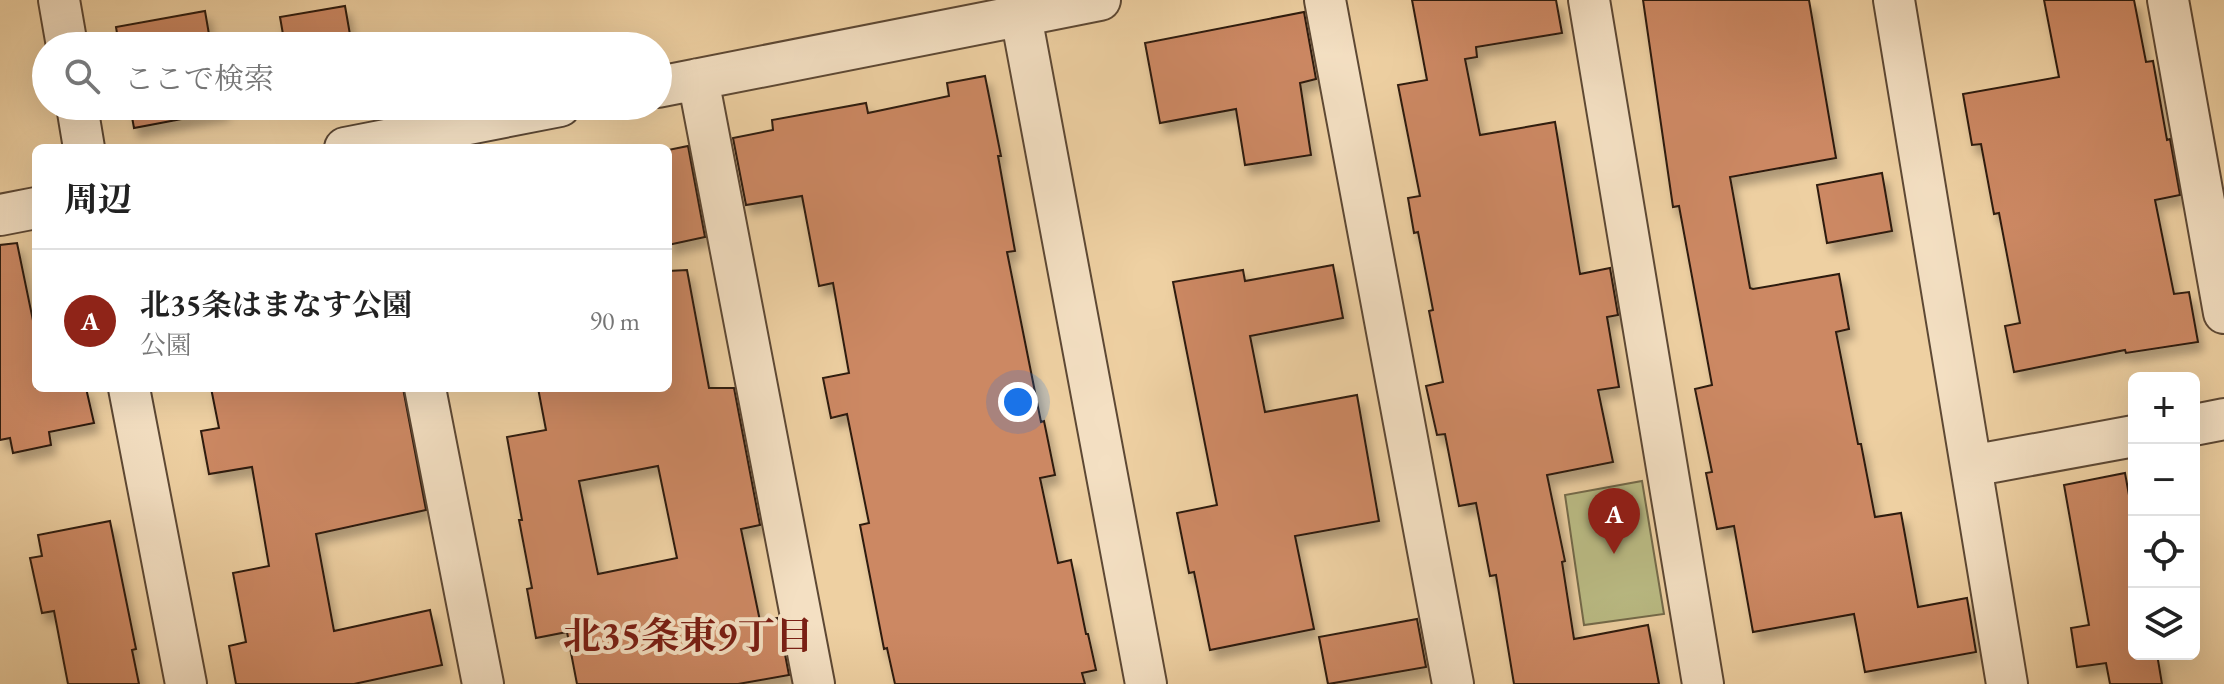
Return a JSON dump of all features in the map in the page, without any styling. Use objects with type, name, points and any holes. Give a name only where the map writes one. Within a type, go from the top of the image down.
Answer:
[{"type":"street","points":[[59,0],[65,32]]},
{"type":"street","points":[[672,84],[1020,8],[1100,0]]},
{"type":"street","points":[[1325,0],[1453,684]]},
{"type":"street","points":[[1589,0],[1703,684]]},
{"type":"street","points":[[1894,0],[2007,684]]},
{"type":"street","points":[[2168,0],[2224,313]]},
{"type":"street","points":[[1020,8],[1146,684]]},
{"type":"street","points":[[698,79],[814,684]]},
{"type":"street","points":[[79,120],[83,144]]},
{"type":"street","points":[[377,144],[492,120]]},
{"type":"street","points":[[0,215],[32,209]]},
{"type":"street","points":[[130,392],[186,684]]},
{"type":"street","points":[[426,392],[483,684]]},
{"type":"street","points":[[2200,424],[2224,419]]},
{"type":"street","points":[[1971,466],[2128,437]]},
{"type":"green space","points":[[1642,481],[1664,614],[1584,625],[1565,495]]},
{"type":"building","points":[[1412,0],[1556,0],[1562,33],[1476,47],[1477,57],[1465,59],[1480,135],[1555,122],[1580,274],[1610,268],[1618,315],[1607,317],[1619,387],[1598,390],[1613,462],[1547,475],[1565,561],[1562,562],[1574,639],[1648,625],[1659,684],[1514,684],[1496,575],[1490,576],[1476,503],[1459,506],[1445,434],[1437,435],[1426,386],[1443,382],[1429,311],[1433,310],[1408,198],[1420,196],[1398,85],[1427,80]]},
{"type":"building","points":[[1643,0],[1809,0],[1836,158],[1730,177],[1750,288],[1839,274],[1849,329],[1836,332],[1875,517],[1901,513],[1918,607],[1967,598],[1976,652],[1865,672],[1854,614],[1753,632],[1734,526],[1717,529],[1706,473],[1712,472],[1695,389],[1712,385],[1679,206],[1673,207]]},
{"type":"building","points":[[2044,0],[2134,0],[2146,62],[2153,61],[2180,195],[2155,200],[2174,294],[2189,292],[2198,342],[2126,353],[2125,350],[2014,372],[2005,326],[2020,323],[1999,213],[1994,214],[1981,144],[1972,145],[1963,94],[2059,77]]},
{"type":"building","points":[[345,6],[350,32],[283,32],[280,17]]},
{"type":"building","points":[[205,11],[209,32],[117,32],[116,27]]},
{"type":"building","points":[[1304,12],[1316,79],[1300,83],[1311,155],[1245,165],[1236,109],[1160,123],[1145,43]]},
{"type":"building","points":[[985,76],[1015,251],[1007,252],[1041,422],[1044,421],[1055,475],[1040,478],[1058,563],[1071,560],[1096,670],[1082,673],[1085,684],[895,684],[887,648],[884,649],[860,525],[869,523],[847,414],[831,418],[823,378],[849,373],[833,283],[819,286],[802,196],[746,205],[733,138],[773,130],[772,120],[866,103],[868,113],[949,96],[947,83]]},
{"type":"building","points":[[133,120],[176,120],[134,128]]},
{"type":"building","points":[[688,146],[705,237],[672,244],[672,149]]},
{"type":"building","points":[[1882,173],[1892,231],[1827,243],[1817,185]]},
{"type":"building","points":[[17,243],[32,316],[32,392],[87,392],[94,423],[49,432],[51,445],[13,453],[10,438],[0,440],[0,245]]},
{"type":"building","points":[[1333,265],[1343,318],[1250,336],[1265,412],[1357,395],[1379,521],[1295,536],[1314,629],[1210,650],[1194,572],[1189,573],[1177,513],[1217,505],[1173,282],[1243,270],[1245,281]]},
{"type":"building","points":[[687,270],[709,388],[734,388],[760,525],[741,529],[760,621],[778,618],[789,675],[738,684],[577,684],[567,632],[536,638],[527,589],[532,588],[507,437],[546,430],[539,392],[672,392],[672,271]],"holes":[[[658,466],[677,558],[598,574],[579,481]]]},
{"type":"building","points":[[212,392],[404,392],[426,510],[316,534],[334,631],[430,610],[442,665],[354,684],[236,684],[229,646],[246,642],[233,573],[269,566],[252,467],[209,474],[201,431],[219,428]]},
{"type":"building","points":[[2125,473],[2128,490],[2128,660],[2158,660],[2162,684],[2110,684],[2106,663],[2077,667],[2071,628],[2089,625],[2064,485]]},
{"type":"building","points":[[110,521],[136,649],[132,650],[139,684],[68,684],[54,611],[42,613],[30,558],[42,556],[38,535]]},
{"type":"building","points":[[1417,619],[1426,667],[1328,684],[1319,637]]},
{"type":"place","name":"北35条はまなす公園","points":[[1614,554]]},
{"type":"district","name":"北35条東9丁目","points":[[688,636]]}]
